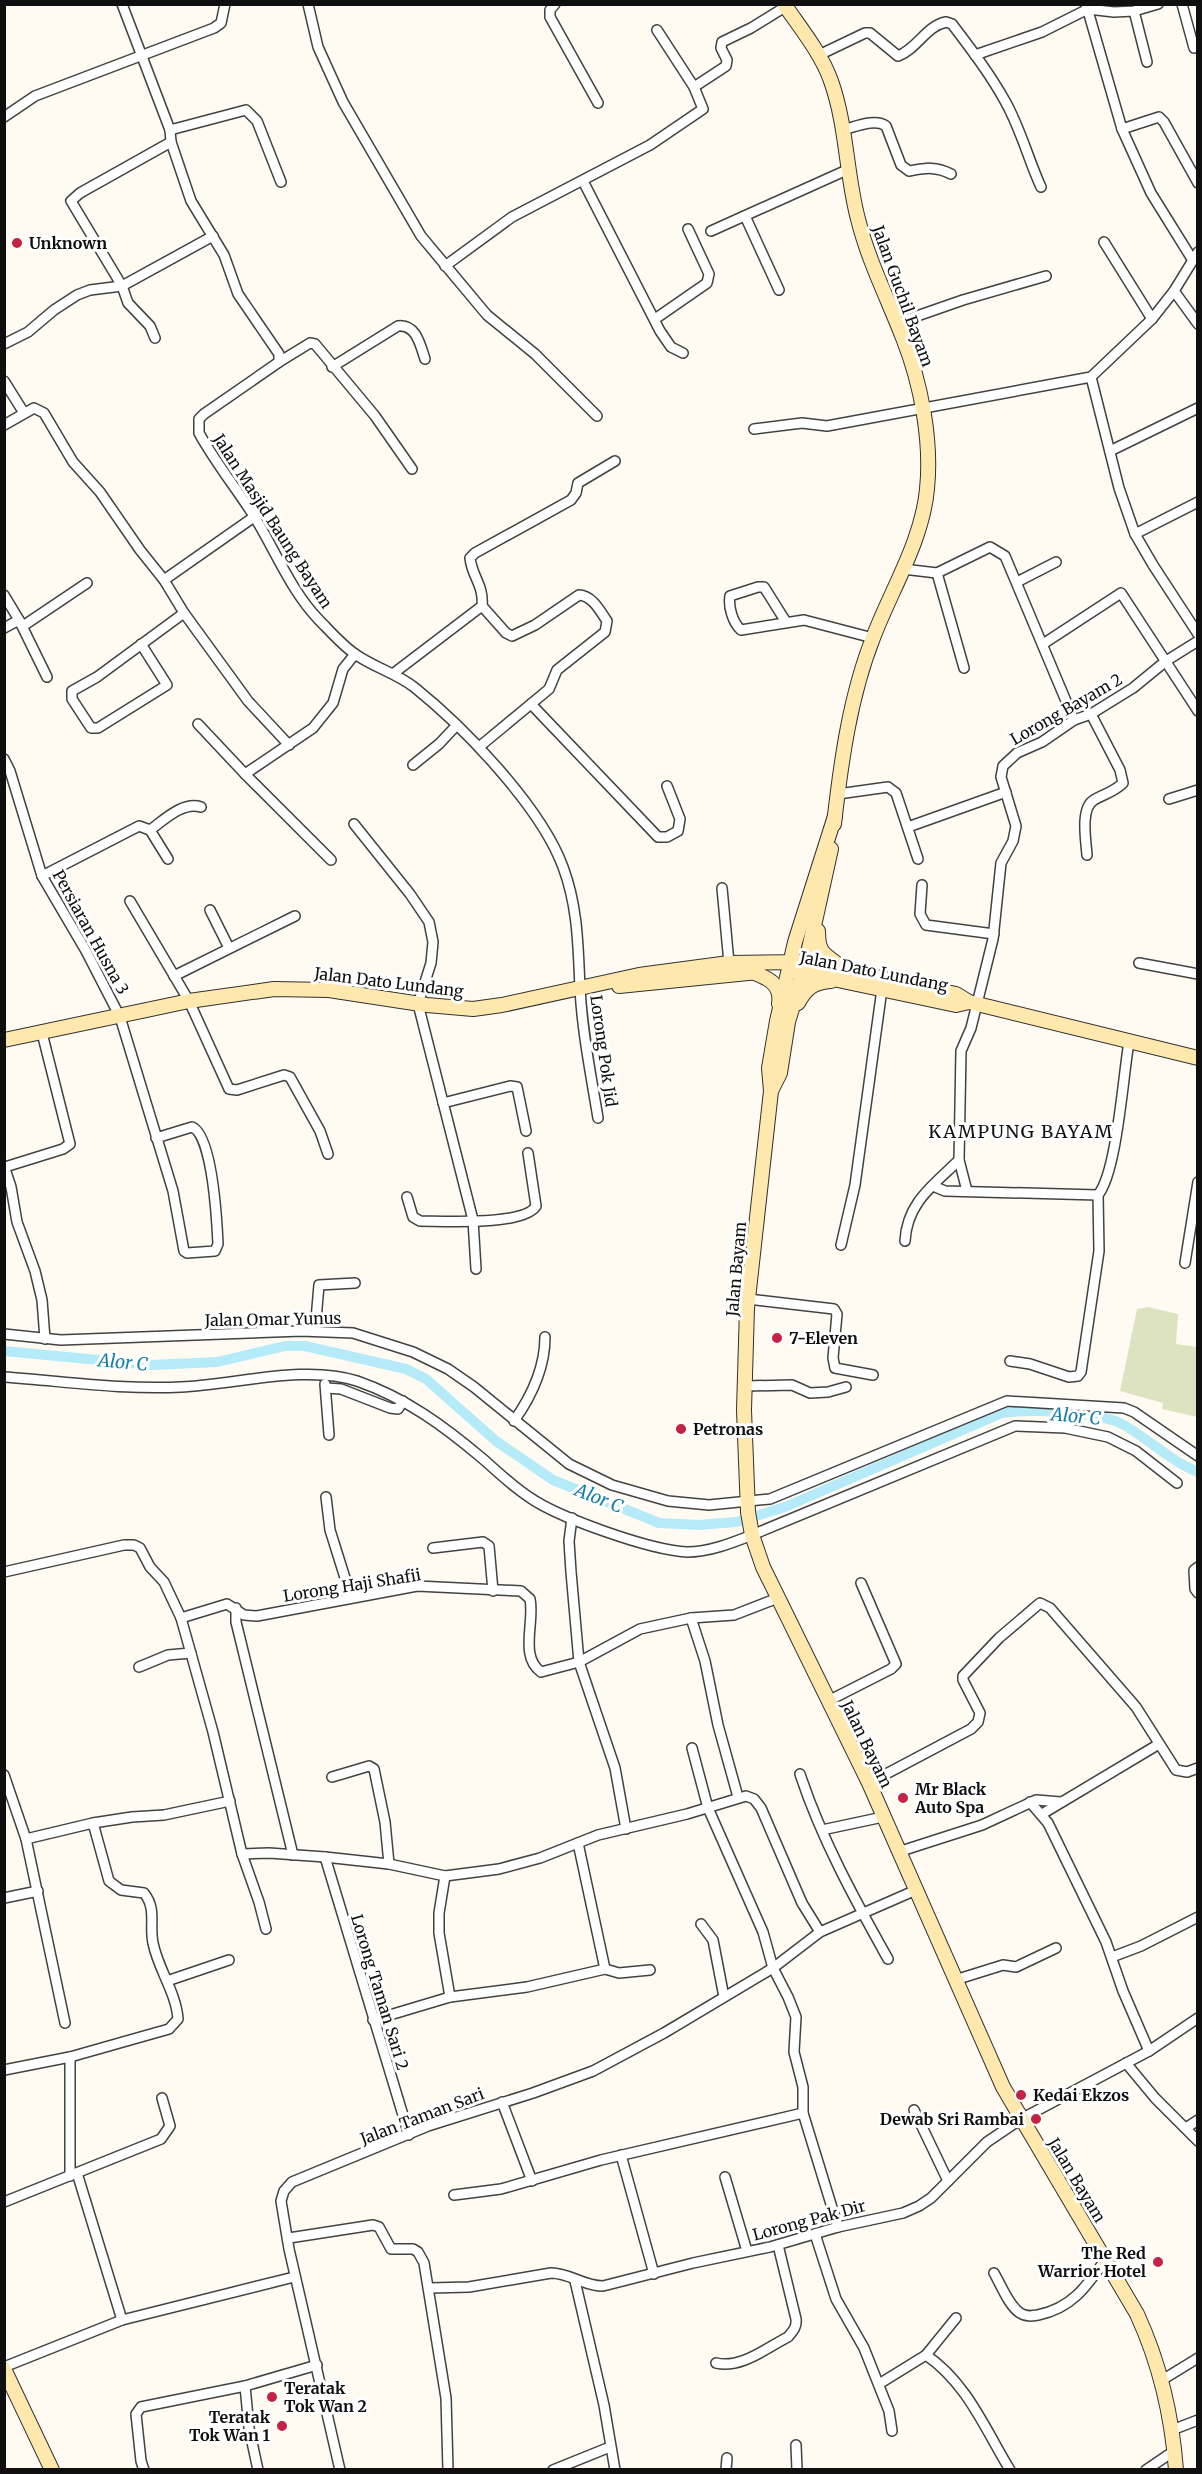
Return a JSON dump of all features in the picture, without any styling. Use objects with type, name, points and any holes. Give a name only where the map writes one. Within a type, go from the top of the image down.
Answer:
[{"type":"main road","name":"Jalan Guchil Bayam","points":[[784,6],[819,55],[831,80],[843,130],[858,219],[914,371],[927,441],[927,490],[921,519],[903,570],[873,638],[853,706],[831,851],[818,914],[798,967]]},
{"type":"main road","name":"Jalan Guchil Bayam","points":[[798,967],[795,942],[835,816]]},
{"type":"main road","points":[[782,1022],[804,991],[813,984],[844,974],[821,952],[818,942],[818,914]]},
{"type":"main road","points":[[750,968],[789,948],[795,942]]},
{"type":"main road","name":"Jalan Dato Lundang","points":[[4,1040],[189,1001],[255,991],[301,988],[330,990],[418,1004],[474,1009],[586,988],[639,975],[729,963],[750,968]]},
{"type":"main road","name":"Jalan Dato Lundang","points":[[586,988],[639,985],[750,968],[798,967],[956,994],[973,1003],[1197,1058]]},
{"type":"main road","name":"Jalan Bayam","points":[[798,967],[782,1022],[780,1073],[771,1091],[748,1299],[744,1460],[747,1506],[752,1533],[763,1567],[869,1783],[1003,2087],[1106,2260],[1152,2345],[1162,2379],[1172,2430],[1176,2469]]},
{"type":"main road","points":[[750,968],[776,985],[780,995],[782,1022]]},
{"type":"main road","name":"Jalan Dato Lundang","points":[[844,974],[882,989],[957,1005],[973,1003]]},
{"type":"main road","points":[[4,2368],[52,2469]]},
{"type":"street","points":[[122,4],[170,130],[171,142],[191,201],[224,255],[238,294],[279,354],[279,362]]},
{"type":"street","points":[[4,117],[35,96],[214,28],[221,23],[225,4]]},
{"type":"street","points":[[308,4],[318,46],[343,102],[421,236],[487,315],[535,354],[597,416]]},
{"type":"street","points":[[555,4],[550,10],[550,17],[598,103]]},
{"type":"street","points":[[975,55],[1042,32],[1087,7],[1114,12],[1134,11],[1158,4]]},
{"type":"street","points":[[1182,4],[1194,48]]},
{"type":"street","points":[[694,87],[726,66],[727,60],[721,48],[722,42],[751,28],[784,6]]},
{"type":"street","points":[[754,429],[802,423],[827,426],[1091,377],[1152,319],[1174,291],[1195,255],[1151,193],[1122,129],[1087,7]]},
{"type":"street","points":[[1134,11],[1147,62]]},
{"type":"street","points":[[819,55],[858,36],[870,33],[898,56],[905,54],[934,26],[946,22],[952,24],[1005,100],[1041,187]]},
{"type":"street","points":[[445,266],[512,217],[650,145],[703,109],[694,87],[657,30]]},
{"type":"street","points":[[170,130],[246,110],[257,121],[281,182]]},
{"type":"street","points":[[1122,129],[1159,117],[1164,122],[1197,183]]},
{"type":"street","points":[[843,130],[876,122],[883,123],[901,165],[906,169],[909,171],[932,167],[951,174]]},
{"type":"street","points":[[155,338],[150,326],[128,303],[122,286],[71,201],[80,193],[171,142]]},
{"type":"street","points":[[711,231],[849,169]]},
{"type":"street","points":[[583,181],[671,347],[683,353]]},
{"type":"street","points":[[745,216],[779,290]]},
{"type":"street","points":[[655,319],[707,283],[709,279],[710,274],[688,229]]},
{"type":"street","points":[[4,344],[28,332],[54,310],[77,295],[90,290],[122,286],[213,236]]},
{"type":"street","points":[[1104,242],[1152,319]]},
{"type":"street","points":[[897,323],[963,300],[1046,276]]},
{"type":"street","points":[[1174,291],[1197,324]]},
{"type":"street","points":[[332,367],[398,326],[406,325],[411,328],[425,358]]},
{"type":"street","points":[[279,362],[310,343],[319,348],[332,367],[375,416],[412,469]]},
{"type":"street","name":"Jalan Masjid Baung Bayam","points":[[279,362],[199,419],[199,433],[254,517],[293,585],[317,618],[355,654],[394,674],[415,688],[479,747],[537,819],[563,867],[573,901],[586,988]]},
{"type":"street","points":[[1091,377],[1119,488],[1136,534],[1197,634]]},
{"type":"street","points":[[4,381],[24,413]]},
{"type":"street","points":[[4,425],[34,408],[44,413],[73,462],[100,492],[164,580],[183,613],[248,701],[289,745]]},
{"type":"street","points":[[1110,451],[1197,408]]},
{"type":"street","points":[[394,674],[482,606],[484,593],[471,566],[470,558],[475,553],[571,500],[578,483],[615,461]]},
{"type":"street","points":[[1136,534],[1197,502]]},
{"type":"street","points":[[164,580],[254,517]]},
{"type":"street","points":[[903,570],[937,573],[990,547],[1005,556],[1074,720]]},
{"type":"street","points":[[1017,582],[1056,562]]},
{"type":"street","points":[[937,573],[964,668]]},
{"type":"street","points":[[4,628],[21,623],[87,583]]},
{"type":"street","points":[[786,622],[764,587],[758,586],[730,596],[731,612],[736,626],[741,630],[804,620],[873,638]]},
{"type":"street","points":[[1043,644],[1120,593],[1197,711]]},
{"type":"street","points":[[4,595],[21,623],[47,677]]},
{"type":"street","points":[[479,747],[549,689],[557,669],[605,632],[607,621],[591,599],[579,595],[535,625],[512,636],[506,633],[482,606]]},
{"type":"street","points":[[141,644],[167,685],[98,728],[91,728],[72,699],[72,691],[97,677],[141,644],[183,613]]},
{"type":"street","name":"Lorong Bayam 2","points":[[967,1191],[959,1160],[961,1051],[971,1028],[973,1003],[994,934],[1001,862],[1013,841],[1016,826],[1001,777],[1003,766],[1017,753],[1042,742],[1074,720],[1091,714],[1133,688],[1166,661],[1197,641]]},
{"type":"street","points":[[245,774],[313,728],[333,703],[343,669],[355,654]]},
{"type":"street","points":[[531,704],[658,837],[667,837],[678,831],[680,819],[667,786]]},
{"type":"street","points":[[1087,855],[1086,810],[1091,801],[1116,790],[1123,783],[1120,770],[1091,714]]},
{"type":"street","points":[[198,724],[332,860]]},
{"type":"street","points":[[413,765],[439,744],[456,726]]},
{"type":"street","name":"Persiaran Husna 3","points":[[4,759],[42,876],[86,951],[120,1017],[156,1138],[173,1191],[184,1251],[212,1253],[217,1249],[218,1244],[214,1188],[210,1163],[198,1131],[192,1127],[156,1138]]},
{"type":"street","points":[[838,794],[888,787],[896,793],[918,859]]},
{"type":"street","points":[[1169,799],[1197,790]]},
{"type":"street","points":[[908,827],[1006,792]]},
{"type":"street","points":[[150,830],[183,808],[194,805],[201,807]]},
{"type":"street","points":[[354,824],[410,894],[429,922],[433,942],[431,963],[418,1004],[473,1220],[476,1269]]},
{"type":"street","points":[[42,876],[139,826],[150,830],[168,859]]},
{"type":"street","points":[[922,885],[920,914],[926,925],[994,934]]},
{"type":"street","points":[[722,888],[729,963]]},
{"type":"street","points":[[130,902],[189,1001],[229,1089],[237,1090],[284,1075],[290,1077],[320,1131],[328,1154]]},
{"type":"street","points":[[210,909],[229,948]]},
{"type":"street","points":[[174,976],[295,916]]},
{"type":"street","points":[[1139,963],[1197,974]]},
{"type":"street","name":"Lorong Pok Jid","points":[[586,988],[598,1118]]},
{"type":"street","points":[[841,1245],[855,1185],[882,989]]},
{"type":"street","points":[[42,1033],[70,1144],[63,1149],[5,1167],[11,1186],[17,1222],[35,1270],[42,1300],[45,1338]]},
{"type":"street","points":[[1010,1361],[1030,1364],[1070,1377],[1078,1376],[1081,1372],[1098,1251],[1098,1195],[1104,1188],[1113,1152],[1129,1042]]},
{"type":"street","points":[[443,1103],[510,1086],[517,1087],[526,1131]]},
{"type":"street","points":[[407,1197],[410,1211],[417,1221],[504,1220],[533,1211],[536,1206],[528,1153]]},
{"type":"street","points":[[905,1241],[906,1224],[910,1215],[925,1193],[959,1160]]},
{"type":"street","points":[[1185,1263],[1197,1182]]},
{"type":"street","points":[[933,1186],[945,1191],[1098,1195]]},
{"type":"street","points":[[315,1331],[319,1285],[355,1283]]},
{"type":"street","points":[[748,1299],[834,1309],[837,1314],[833,1358],[835,1368],[873,1375]]},
{"type":"street","name":"Jalan Omar Yunus","points":[[4,1334],[45,1338],[315,1331],[353,1333],[413,1352],[448,1370],[474,1387],[569,1464],[612,1485],[668,1501],[747,1506],[770,1499],[1007,1401],[1124,1408],[1134,1412],[1197,1456]]},
{"type":"street","points":[[514,1421],[533,1391],[545,1347],[545,1336]]},
{"type":"street","points":[[4,1377],[130,1387],[182,1388],[265,1377],[325,1376],[354,1380],[403,1401],[442,1426],[528,1497],[548,1509],[648,1544],[687,1552],[722,1547],[1015,1426],[1065,1428],[1108,1437],[1136,1451],[1177,1482]]},
{"type":"street","points":[[325,1376],[329,1435]]},
{"type":"street","points":[[746,1386],[792,1385],[810,1393],[828,1392],[846,1387]]},
{"type":"street","points":[[326,1388],[342,1389],[390,1408],[398,1409],[403,1401]]},
{"type":"street","points":[[326,1497],[330,1530],[351,1597]]},
{"type":"street","points":[[572,1518],[571,1572],[579,1662],[615,1768],[626,1829]]},
{"type":"street","points":[[433,1548],[483,1542],[487,1544],[493,1591]]},
{"type":"street","points":[[4,1572],[124,1545],[134,1545],[140,1548],[150,1567],[164,1582],[181,1618],[242,1854],[266,1929]]},
{"type":"street","points":[[1197,1567],[1194,1570],[1197,1593]]},
{"type":"street","points":[[828,1701],[891,1669],[896,1664],[861,1583]]},
{"type":"street","name":"Lorong Haji Shafii","points":[[181,1618],[227,1604],[244,1615],[257,1616],[417,1586],[521,1591],[530,1599],[529,1654],[535,1668],[541,1672],[579,1662],[640,1629],[691,1618],[734,1614],[778,1598]]},
{"type":"street","points":[[869,1783],[971,1729],[978,1722],[980,1713],[963,1676],[999,1638],[1040,1603],[1050,1608],[1136,1707],[1176,1770],[1187,1772],[1197,1768]]},
{"type":"street","points":[[236,1608],[236,1622],[293,1855]]},
{"type":"street","points":[[691,1618],[705,1661],[718,1725],[738,1797]]},
{"type":"street","points":[[139,1666],[168,1655],[190,1653]]},
{"type":"street","points":[[1042,1814],[1159,1744]]},
{"type":"street","points":[[692,1748],[708,1808],[762,1932],[773,1968],[796,2017],[794,2052],[803,2087],[803,2113],[838,2227]]},
{"type":"street","points":[[332,1777],[369,1766],[374,1769],[385,1822],[389,1864]]},
{"type":"street","points":[[800,1774],[822,1830],[862,1913],[888,1959]]},
{"type":"street","points":[[4,1775],[26,1839],[64,2022]]},
{"type":"street","points":[[242,1854],[325,1857],[389,1864],[445,1876],[499,1869],[540,1858],[578,1843],[708,1808],[738,1797],[754,1799],[762,1808],[802,1904],[820,1932]]},
{"type":"street","points":[[898,1852],[982,1825],[1030,1802],[1043,1799],[1061,1802]]},
{"type":"street","points":[[26,1839],[93,1823],[164,1815],[230,1801]]},
{"type":"street","points":[[1030,1802],[1042,1814],[1063,1852],[1112,1957],[1123,1991],[1149,2051]]},
{"type":"street","points":[[822,1830],[883,1817]]},
{"type":"street","points":[[4,2070],[70,2057],[173,2027],[178,2019],[152,1941],[152,1909],[149,1899],[144,1893],[121,1890],[109,1881],[93,1823]]},
{"type":"street","points":[[578,1843],[605,1969]]},
{"type":"street","name":"Lorong Taman Sari 2","points":[[325,1857],[409,2135]]},
{"type":"street","points":[[445,1876],[439,1913],[439,1933],[450,1997]]},
{"type":"street","name":"Jalan Taman Sari","points":[[340,2469],[317,2365],[294,2277],[281,2200],[284,2191],[292,2182],[428,2126],[593,2071],[664,2033],[773,1968],[820,1932],[916,1890]]},
{"type":"street","points":[[4,1898],[38,1891]]},
{"type":"street","points":[[1112,1957],[1142,1946],[1197,1917]]},
{"type":"street","points":[[701,1924],[712,1940],[724,1997]]},
{"type":"street","points":[[955,1980],[1003,1965],[1016,1967],[1056,1948]]},
{"type":"street","points":[[167,1981],[229,1960]]},
{"type":"street","points":[[373,2020],[450,1997],[527,1987],[605,1969],[619,1973],[650,1970]]},
{"type":"street","name":"Lorong Pak Dir","points":[[430,2288],[469,2287],[551,2273],[564,2273],[575,2281],[591,2286],[603,2286],[778,2245],[838,2227],[903,2212],[931,2198],[987,2142],[1021,2119],[1149,2051],[1197,2018]]},
{"type":"street","points":[[70,2057],[74,2175],[122,2320]]},
{"type":"street","points":[[1126,2063],[1155,2098],[1197,2141]]},
{"type":"street","points":[[4,2202],[164,2136],[170,2126],[170,2120],[162,2098]]},
{"type":"street","points":[[502,2102],[532,2181]]},
{"type":"street","points":[[914,2110],[948,2181]]},
{"type":"street","points":[[454,2195],[501,2189],[564,2169],[803,2113]]},
{"type":"street","points":[[1186,2128],[1197,2120]]},
{"type":"street","points":[[621,2155],[654,2274]]},
{"type":"street","points":[[726,2177],[747,2251]]},
{"type":"street","points":[[289,2238],[373,2225],[378,2227],[391,2249],[413,2249],[418,2252],[424,2263],[430,2288],[434,2332],[446,2398],[448,2469]]},
{"type":"street","points":[[816,2234],[836,2299],[864,2348],[879,2384],[889,2411],[892,2431]]},
{"type":"street","points":[[716,2363],[725,2366],[744,2360],[788,2337],[793,2331],[796,2319],[778,2245]]},
{"type":"street","points":[[994,2273],[1013,2306],[1020,2313],[1030,2316],[1060,2308],[1075,2300],[1106,2260]]},
{"type":"street","points":[[4,2368],[122,2320],[294,2277]]},
{"type":"street","points":[[575,2281],[604,2405],[615,2469]]},
{"type":"street","points":[[879,2384],[926,2355],[956,2318]]},
{"type":"street","points":[[926,2355],[957,2384],[974,2406],[1010,2469]]},
{"type":"street","points":[[1162,2379],[1197,2358]]},
{"type":"street","points":[[144,2469],[141,2461],[136,2414],[141,2407],[245,2386],[317,2365]]},
{"type":"street","points":[[245,2386],[249,2428],[258,2469]]},
{"type":"street","points":[[1172,2430],[1197,2420]]},
{"type":"street","points":[[796,2445],[797,2469]]},
{"type":"street","points":[[553,2469],[610,2447]]},
{"type":"street","points":[[1146,2469],[1174,2451]]},
{"type":"street","points":[[726,2469],[727,2458]]},
{"type":"green space","points":[[1148,1307],[1178,1314],[1176,1344],[1197,1347],[1197,1417],[1162,1409],[1163,1403],[1120,1391],[1137,1309]]},
{"type":"waterway","name":"Alor C","points":[[4,1351],[151,1365],[217,1362],[285,1346],[305,1346],[406,1369],[426,1379],[496,1441],[553,1480],[659,1523],[699,1525],[736,1522],[785,1507],[1002,1413],[1064,1412],[1113,1420],[1178,1462],[1198,1472]]},
{"type":"place","name":"Unknown","points":[[17,243]]},
{"type":"place","name":"7-Eleven","points":[[777,1338]]},
{"type":"place","name":"Petronas","points":[[681,1429]]},
{"type":"place","name":"Mr Black Auto Spa","points":[[903,1798]]},
{"type":"place","name":"Kedai Ekzos","points":[[1021,2095]]},
{"type":"place","name":"Dewab Sri Rambai","points":[[1036,2119]]},
{"type":"place","name":"The Red Warrior Hotel","points":[[1158,2262]]},
{"type":"place","name":"Teratak Tok Wan 2","points":[[272,2397]]},
{"type":"place","name":"Teratak Tok Wan 1","points":[[282,2426]]},
{"type":"district","name":"KAMPUNG BAYAM","points":[[1021,1131]]}]
